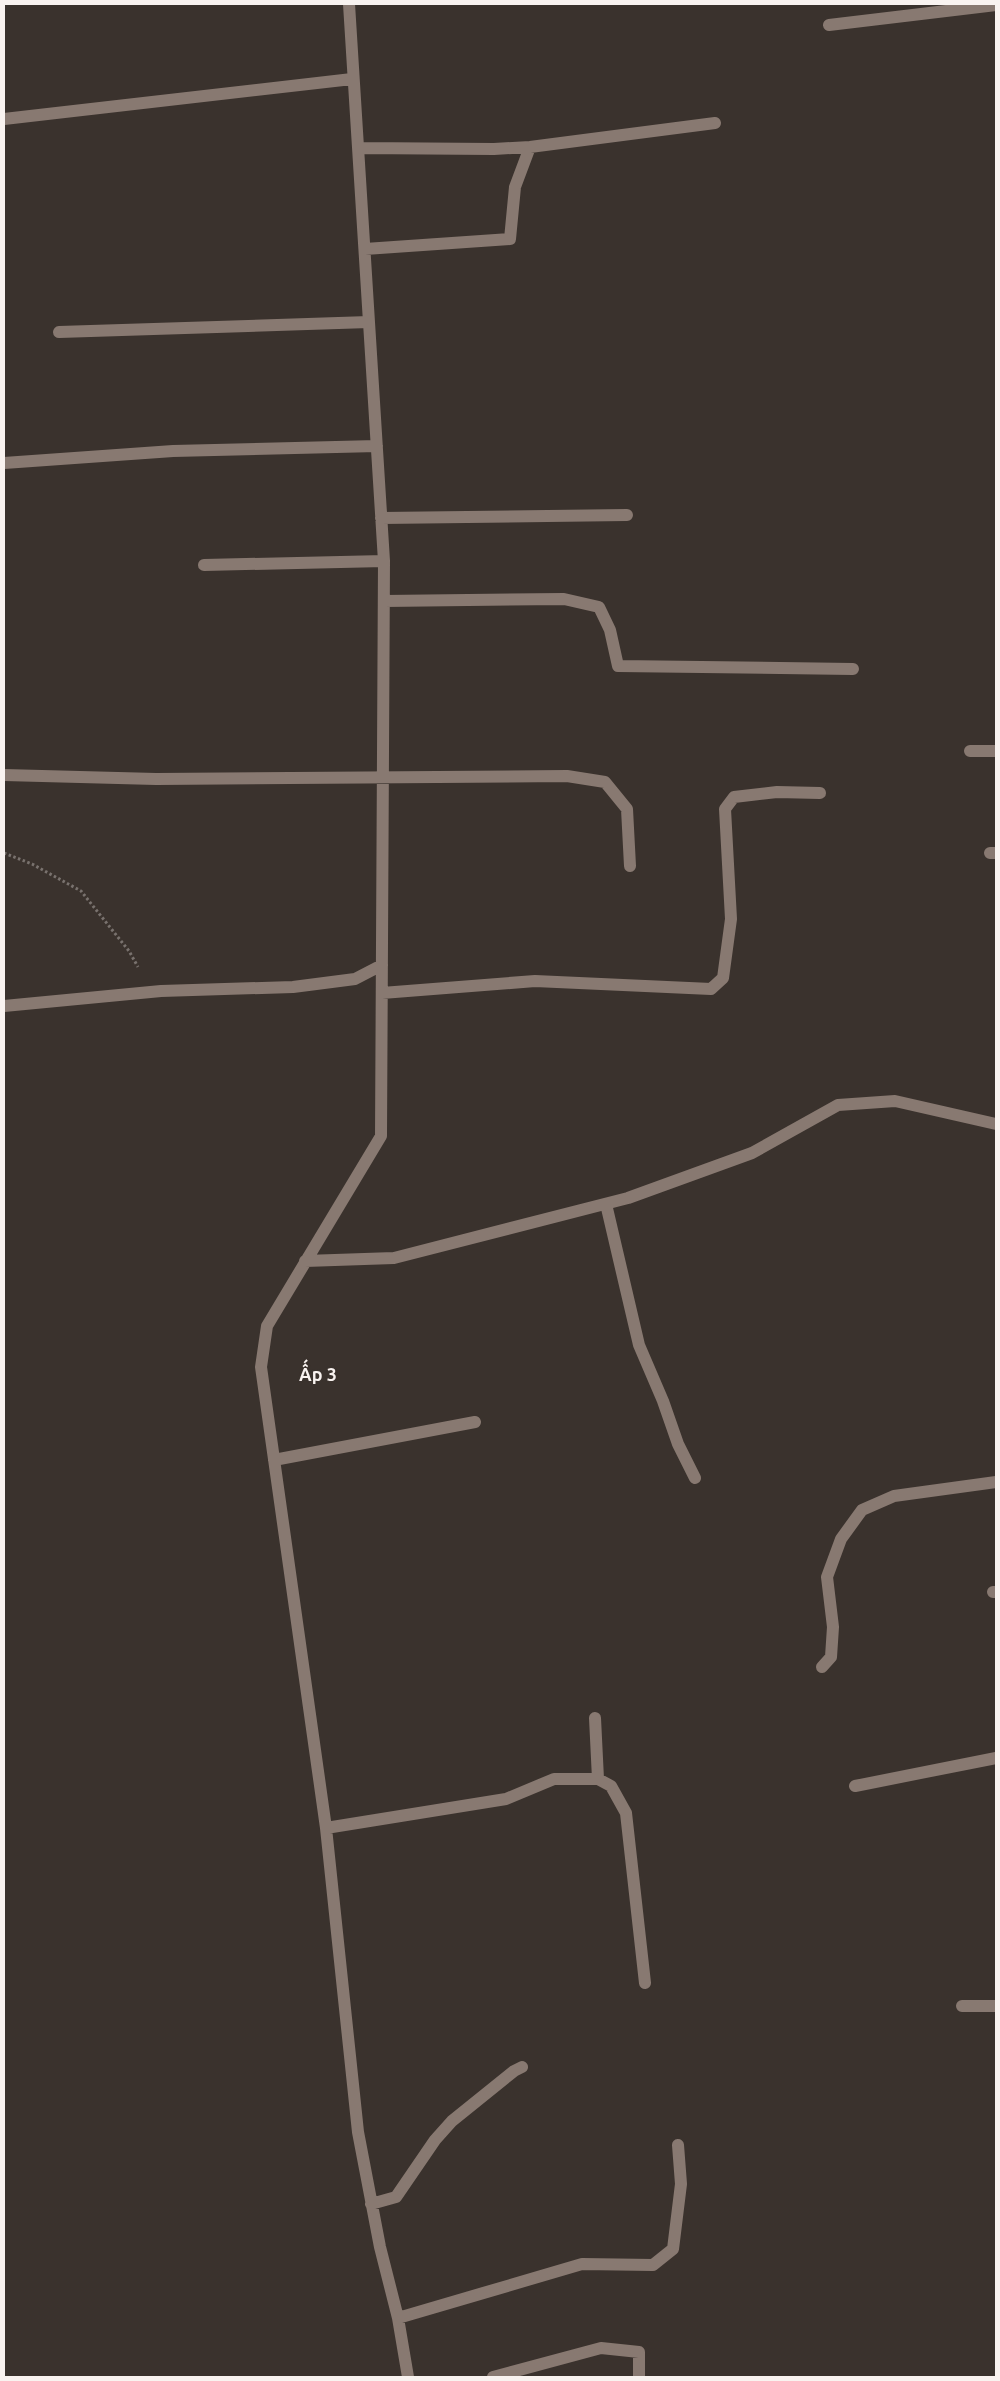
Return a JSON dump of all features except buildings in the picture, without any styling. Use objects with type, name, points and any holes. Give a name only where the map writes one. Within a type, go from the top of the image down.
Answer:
[{"type":"street","points":[[349,4],[352,79],[359,148],[384,561],[381,1136],[267,1326],[261,1367],[326,1828],[358,2132],[380,2246],[398,2318],[408,2377]]},
{"type":"street","points":[[829,25],[996,5]]},
{"type":"street","points":[[4,119],[352,79]]},
{"type":"street","points":[[359,148],[494,150],[715,123]]},
{"type":"street","points":[[365,249],[510,238],[515,187],[530,147]]},
{"type":"street","points":[[59,332],[369,322]]},
{"type":"street","points":[[4,463],[173,451],[377,446]]},
{"type":"street","points":[[381,518],[627,515]]},
{"type":"street","points":[[204,565],[384,561]]},
{"type":"street","points":[[384,601],[564,599],[600,607],[610,630],[618,666],[852,669]]},
{"type":"street","points":[[970,752],[996,751]]},
{"type":"street","points":[[4,775],[156,779],[567,776],[605,782],[628,809],[630,866]]},
{"type":"street","points":[[382,992],[535,981],[711,989],[723,978],[731,918],[725,808],[734,797],[777,792],[820,793]]},
{"type":"street","points":[[4,1006],[152,992],[302,986],[355,979],[382,965]]},
{"type":"street","points":[[305,1261],[394,1258],[628,1198],[752,1153],[838,1105],[895,1101],[996,1124]]},
{"type":"street","points":[[606,1204],[639,1345],[663,1401],[678,1444],[695,1478]]},
{"type":"street","points":[[274,1460],[475,1422]]},
{"type":"street","points":[[822,1667],[831,1657],[833,1627],[827,1577],[840,1539],[862,1510],[894,1496],[996,1482]]},
{"type":"street","points":[[595,1718],[598,1779]]},
{"type":"street","points":[[855,1786],[996,1758]]},
{"type":"street","points":[[326,1828],[506,1799],[554,1779],[598,1779],[611,1786],[626,1813],[645,1983]]},
{"type":"street","points":[[962,2006],[996,2006]]},
{"type":"street","points":[[372,2204],[396,2197],[425,2154],[452,2121],[514,2071],[522,2067]]},
{"type":"street","points":[[398,2318],[582,2264],[653,2265],[673,2249],[681,2184],[678,2145]]},
{"type":"street","points":[[493,2377],[600,2348],[639,2352],[639,2377]]},
{"type":"path","points":[[4,853],[32,864],[81,891],[129,951],[152,992]]},
{"type":"district","name":"Ấp 3","points":[[318,1374]]}]
